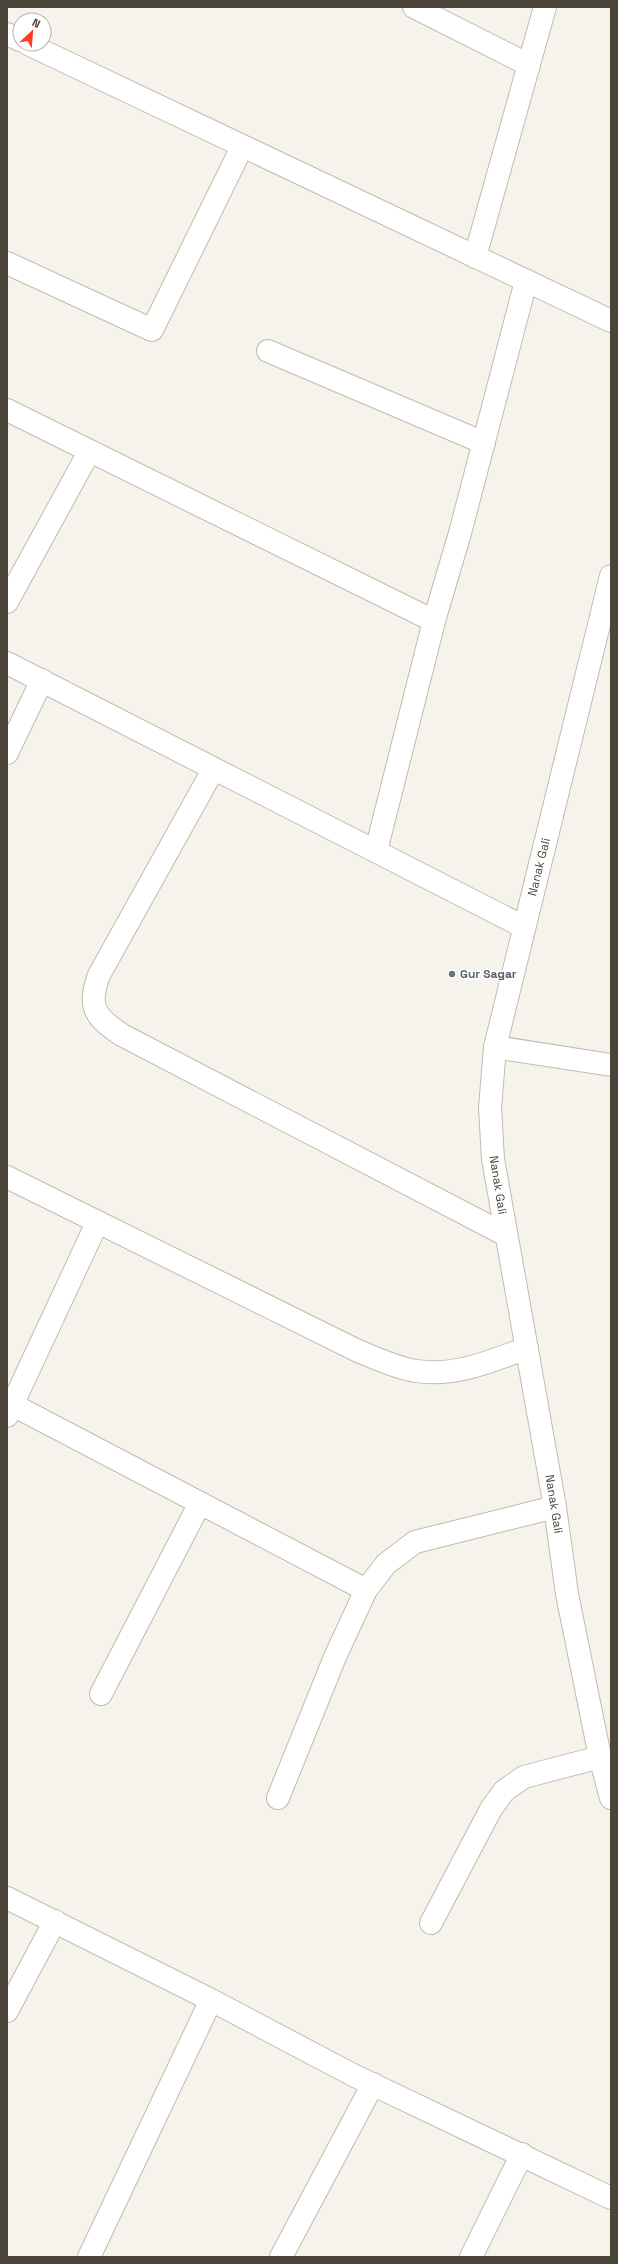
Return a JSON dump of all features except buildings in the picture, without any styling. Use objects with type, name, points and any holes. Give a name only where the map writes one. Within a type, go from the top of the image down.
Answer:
[{"type":"street","points":[[414,7],[529,65]]},
{"type":"street","points":[[475,257],[545,7]]},
{"type":"street","points":[[45,52],[242,147],[611,320]]},
{"type":"street","points":[[7,262],[152,330],[242,147]]},
{"type":"street","points":[[376,850],[434,621],[484,444],[526,281]]},
{"type":"street","points":[[268,351],[484,444]]},
{"type":"street","points":[[7,410],[89,452],[434,621]]},
{"type":"street","points":[[7,602],[89,452]]},
{"type":"street","name":"Nanak Gali","points":[[611,576],[602,648],[524,927],[495,1047],[490,1108],[493,1159],[556,1507],[567,1594],[600,1757],[611,1798]]},
{"type":"street","points":[[7,663],[213,770],[376,850],[524,927]]},
{"type":"street","points":[[7,753],[42,680]]},
{"type":"street","points":[[213,770],[99,975],[92,992],[93,1004],[98,1016],[122,1035],[506,1235]]},
{"type":"street","points":[[495,1047],[611,1065]]},
{"type":"street","points":[[7,1177],[97,1223],[358,1351],[400,1367],[424,1372],[464,1371],[527,1348]]},
{"type":"street","points":[[97,1223],[10,1411],[200,1503],[366,1590]]},
{"type":"street","points":[[101,1694],[200,1503]]},
{"type":"street","points":[[278,1798],[335,1657],[366,1590],[386,1564],[414,1542],[556,1507]]},
{"type":"street","points":[[431,1923],[491,1809],[504,1791],[524,1776],[600,1757]]},
{"type":"street","points":[[7,1898],[56,1921],[373,2084],[522,2154],[611,2198]]},
{"type":"street","points":[[7,2011],[56,1921]]},
{"type":"street","points":[[89,2257],[211,2000]]},
{"type":"street","points":[[281,2257],[373,2084]]},
{"type":"street","points":[[471,2257],[522,2154]]},
{"type":"place","name":"Gur Sagar","points":[[452,974]]}]
